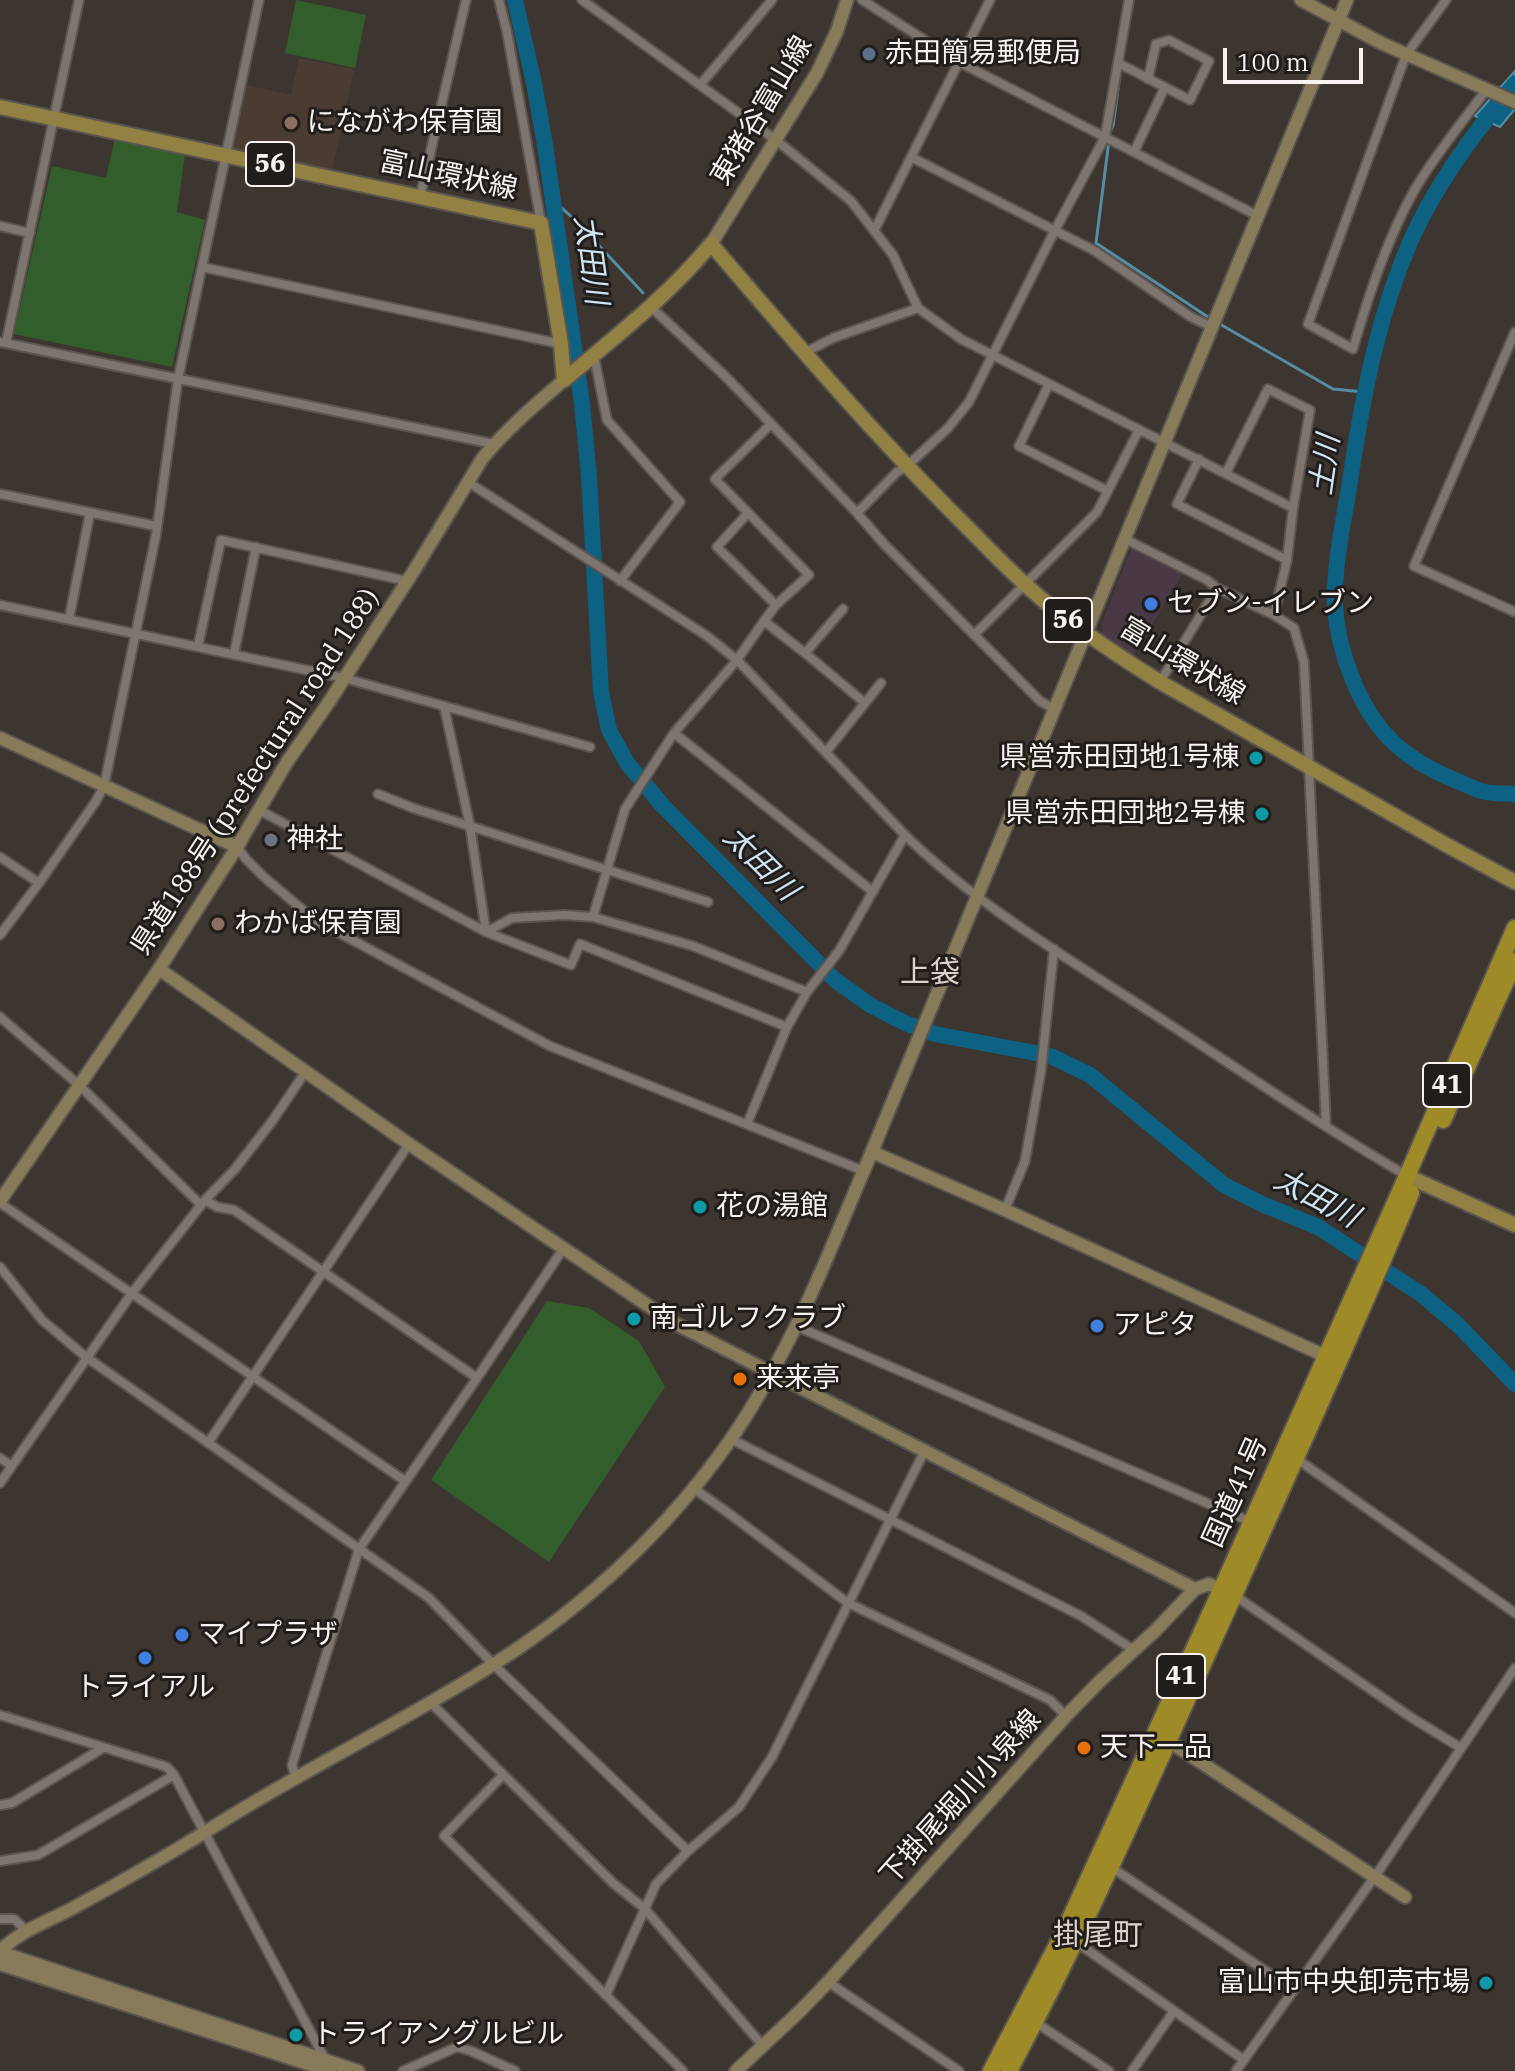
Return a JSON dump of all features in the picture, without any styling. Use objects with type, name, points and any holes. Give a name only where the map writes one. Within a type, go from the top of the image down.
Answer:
[{"type":"highway","name":"国道41号","points":[[1228,1593],[1251,1522],[1332,1359],[1412,1178],[1515,928]]},
{"type":"highway","name":"国道41号","points":[[1412,1178],[1515,961]]},
{"type":"highway","name":"国道41号","points":[[991,2071],[1162,1737],[1228,1593],[1297,1459],[1332,1359]]},
{"type":"highway","name":"国道41号","points":[[1009,2071],[1111,1867],[1162,1737]]},
{"type":"main road","name":"富山環状線","points":[[0,107],[541,223],[564,380]]},
{"type":"main road","name":"富山環状線","points":[[711,244],[906,467],[1025,584],[1085,633],[1160,682],[1515,882]]},
{"type":"main road","points":[[564,380],[651,307],[711,244]]},
{"type":"main road","points":[[1412,1178],[1515,1225]]},
{"type":"street","points":[[79,0],[30,233],[3,343],[494,444]]},
{"type":"street","points":[[0,935],[104,786],[156,535],[178,379],[259,0]]},
{"type":"street","points":[[420,197],[466,0]]},
{"type":"street","points":[[499,0],[541,223]]},
{"type":"street","points":[[582,0],[776,140],[851,201],[893,255],[918,308],[961,339],[1293,508]]},
{"type":"street","points":[[700,85],[772,0]]},
{"type":"street","name":"東猪谷富山線","points":[[711,244],[817,73],[837,31],[847,0]]},
{"type":"street","points":[[862,0],[959,62],[1258,216]]},
{"type":"street","points":[[874,231],[990,0]]},
{"type":"street","points":[[857,513],[897,472],[948,428],[969,402],[1105,137],[1129,0]]},
{"type":"street","points":[[1301,0],[1406,55],[1515,102]]},
{"type":"street","points":[[0,1952],[26,1930],[70,1910],[430,1702],[494,1664],[552,1624],[604,1582],[649,1537],[731,1439],[772,1373],[796,1326],[864,1171],[1347,0]]},
{"type":"street","points":[[1446,0],[1406,55],[1308,324],[1353,349],[1379,268],[1415,190],[1489,90]]},
{"type":"street","points":[[1118,63],[1148,79],[1190,100],[1209,61],[1169,40],[1156,44],[1148,79]]},
{"type":"street","points":[[1134,152],[1165,87]]},
{"type":"street","points":[[911,157],[1095,251],[1191,317],[1212,327]]},
{"type":"street","points":[[0,226],[30,233]]},
{"type":"street","points":[[202,267],[561,344]]},
{"type":"street","points":[[651,307],[726,377],[884,544],[1040,701],[1054,709]]},
{"type":"street","points":[[804,353],[833,338],[918,308]]},
{"type":"street","points":[[1515,332],[1414,566],[1515,612]]},
{"type":"street","points":[[594,355],[607,420],[680,502],[620,581]]},
{"type":"street","name":"県道188号 (prefectural road 188)","points":[[0,1202],[5,1184],[80,1086],[159,969],[287,762],[494,444],[564,380]]},
{"type":"street","points":[[1049,384],[1019,446],[1108,491]]},
{"type":"street","points":[[1226,473],[1268,389],[1310,410],[1287,560],[1274,615]]},
{"type":"street","points":[[593,917],[625,809],[674,733],[737,660],[776,605],[809,575],[715,479],[771,424]]},
{"type":"street","points":[[975,634],[1097,512],[1139,430]]},
{"type":"street","points":[[1199,459],[1177,504],[1287,560]]},
{"type":"street","points":[[468,482],[707,636],[737,660],[905,835],[977,895],[1054,949],[1412,1178]]},
{"type":"street","points":[[0,494],[156,526]]},
{"type":"street","points":[[69,619],[90,513]]},
{"type":"street","points":[[748,513],[717,547],[776,605]]},
{"type":"street","points":[[1125,539],[1294,628],[1304,662],[1326,1125]]},
{"type":"street","points":[[198,646],[221,540],[407,581]]},
{"type":"street","points":[[234,654],[256,547]]},
{"type":"street","points":[[1160,682],[1217,588]]},
{"type":"street","points":[[0,605],[344,678],[590,747]]},
{"type":"street","points":[[805,653],[843,609]]},
{"type":"street","points":[[764,621],[865,703]]},
{"type":"street","points":[[826,752],[881,683]]},
{"type":"street","points":[[444,706],[470,826],[486,932]]},
{"type":"street","points":[[674,733],[872,891]]},
{"type":"street","points":[[0,738],[237,847],[265,878],[315,920],[550,1046],[864,1171]]},
{"type":"street","points":[[378,794],[413,808],[708,902]]},
{"type":"street","points":[[259,810],[486,932],[571,965],[580,944],[787,1027]]},
{"type":"street","points":[[747,1124],[787,1027],[807,992],[839,951],[905,835]]},
{"type":"street","points":[[0,857],[39,883]]},
{"type":"street","points":[[486,932],[512,918],[593,917],[693,946],[807,992]]},
{"type":"street","points":[[1005,1210],[1025,1161],[1041,1071],[1054,949]]},
{"type":"street","points":[[159,969],[409,1144],[674,1323],[1195,1589],[1209,1584],[1228,1593],[1461,1748]]},
{"type":"street","points":[[0,1017],[80,1086],[203,1202],[234,1210],[477,1378]]},
{"type":"street","points":[[0,1483],[132,1293],[203,1202],[235,1169],[306,1071]]},
{"type":"street","points":[[208,1443],[409,1144]]},
{"type":"street","points":[[872,1152],[1332,1359]]},
{"type":"street","points":[[0,1202],[405,1481]]},
{"type":"street","points":[[296,1778],[292,1765],[359,1549],[563,1249]]},
{"type":"street","points":[[0,1267],[42,1320],[86,1357],[429,1598],[688,1851]]},
{"type":"street","points":[[796,1326],[1251,1522]]},
{"type":"street","points":[[731,1439],[1081,1616],[1134,1650]]},
{"type":"street","points":[[606,1995],[656,1884],[688,1851],[739,1807],[772,1757],[924,1452]]},
{"type":"street","points":[[0,1458],[12,1466]]},
{"type":"street","points":[[1297,1459],[1515,1613]]},
{"type":"street","points":[[693,1488],[848,1603],[1050,1700],[1066,1716]]},
{"type":"street","name":"下掛尾堀川小泉線","points":[[736,2071],[828,1982],[1066,1716],[1195,1589]]},
{"type":"street","points":[[1236,2071],[1375,1876],[1515,1668]]},
{"type":"street","points":[[430,1702],[613,1883],[645,1909],[763,2046]]},
{"type":"street","points":[[0,1715],[167,1767],[328,2065]]},
{"type":"street","points":[[1162,1737],[1405,1897]]},
{"type":"street","points":[[0,1805],[12,1803],[103,1748]]},
{"type":"street","points":[[0,1861],[38,1855],[174,1775]]},
{"type":"street","points":[[503,1775],[444,1836],[683,2071]]},
{"type":"street","points":[[1111,1867],[1294,1990]]},
{"type":"street","points":[[0,1919],[14,1919],[26,1930]]},
{"type":"street","points":[[1076,1942],[1244,2060]]},
{"type":"street","points":[[0,1952],[328,2065]]},
{"type":"street","points":[[0,1964],[328,2065],[358,2071]]},
{"type":"street","points":[[828,1982],[959,2071]]},
{"type":"street","points":[[1132,2071],[1174,2011]]},
{"type":"street","points":[[1035,2022],[1109,2071]]},
{"type":"street","points":[[403,2071],[457,2047],[515,2071]]},
{"type":"shaded area","name":"にながわ保育園","points":[[299,58],[354,69],[332,172],[233,151],[247,85],[291,95]]},
{"type":"shaded area","points":[[1132,547],[1183,573],[1133,656],[1102,635],[1102,622]]},
{"type":"green space","points":[[296,0],[366,15],[355,68],[285,53]]},
{"type":"green space","points":[[115,138],[185,153],[177,212],[205,220],[172,367],[14,334],[52,166],[106,178]]},
{"type":"green space","points":[[547,1301],[589,1308],[639,1341],[665,1387],[549,1562],[431,1480]]},
{"type":"water","points":[[1515,71],[1515,109],[1500,127],[1475,116]]},
{"type":"waterway","name":"太田川","points":[[515,0],[545,145],[582,403],[601,692],[609,730],[627,763],[663,806],[835,980],[870,1005],[935,1034],[1051,1056],[1090,1075],[1224,1185],[1318,1227],[1421,1294],[1458,1325],[1515,1384]]},
{"type":"waterway","points":[[1121,67],[1096,243],[1211,319]]},
{"type":"waterway","name":"土川","points":[[1515,84],[1444,178],[1411,240],[1390,295],[1357,439],[1340,538],[1335,590],[1340,642],[1352,678],[1369,711],[1390,739],[1413,758],[1448,777],[1481,791],[1515,794]]},
{"type":"waterway","points":[[552,199],[643,293]]},
{"type":"waterway","points":[[1218,323],[1333,389],[1364,392]]},
{"type":"place","name":"赤田簡易郵便局","points":[[869,54]]},
{"type":"place","name":"にながわ保育園","points":[[291,123]]},
{"type":"place","name":"セブン-イレブン","points":[[1151,604]]},
{"type":"place","name":"県営赤田団地1号棟","points":[[1256,758]]},
{"type":"place","name":"県営赤田団地2号棟","points":[[1262,814]]},
{"type":"place","name":"神社","points":[[271,840]]},
{"type":"place","name":"わかば保育園","points":[[218,924]]},
{"type":"place","name":"花の湯館","points":[[700,1207]]},
{"type":"place","name":"南ゴルフクラブ","points":[[634,1319]]},
{"type":"place","name":"アピタ","points":[[1097,1326]]},
{"type":"place","name":"来来亭","points":[[740,1379]]},
{"type":"place","name":"マイプラザ","points":[[182,1635]]},
{"type":"place","name":"トライアル","points":[[145,1658]]},
{"type":"place","name":"天下一品","points":[[1084,1748]]},
{"type":"place","name":"富山市中央卸売市場","points":[[1486,1983]]},
{"type":"place","name":"トライアングルビル","points":[[296,2035]]},
{"type":"district","name":"上袋","points":[[930,973]]},
{"type":"district","name":"掛尾町","points":[[1098,1936]]}]
